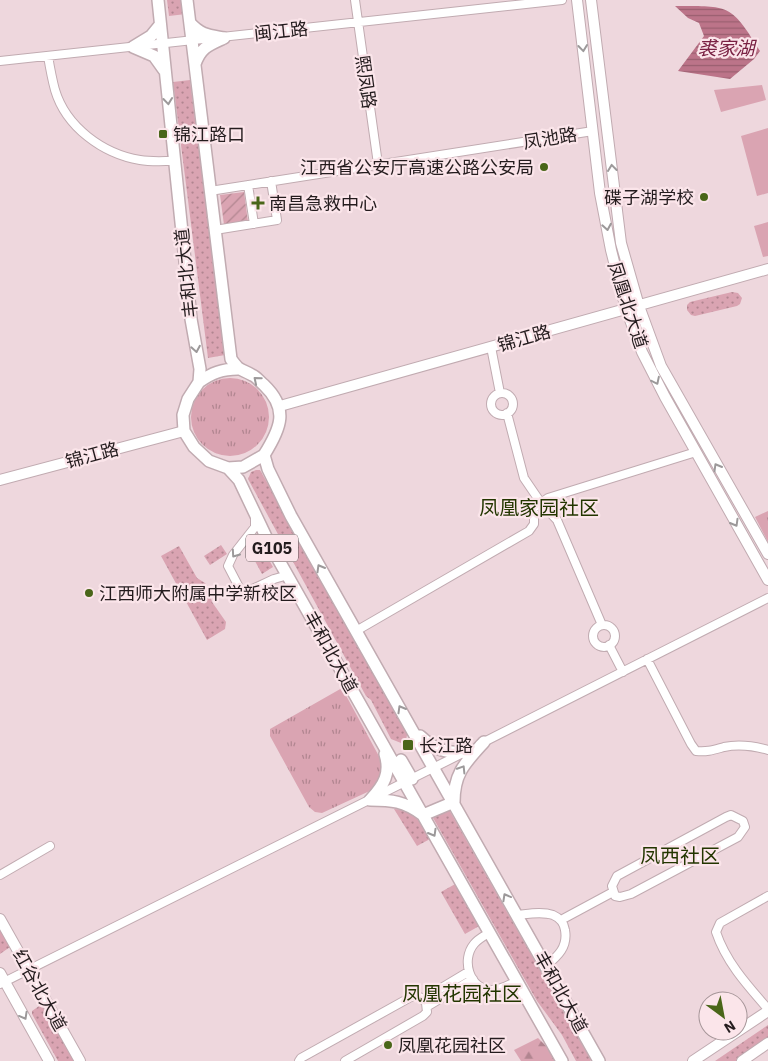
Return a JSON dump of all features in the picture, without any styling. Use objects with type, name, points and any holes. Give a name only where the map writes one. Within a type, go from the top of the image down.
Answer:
[{"type":"highway","name":"丰和北大道","points":[[158,0],[191,319],[200,369],[200,382]]},
{"type":"highway","name":"丰和北大道","points":[[187,0],[231,359],[238,369]]},
{"type":"highway","points":[[190,23],[198,32],[224,38]]},
{"type":"highway","points":[[132,47],[151,36],[160,25]]},
{"type":"highway","points":[[194,66],[199,53],[208,45],[224,38]]},
{"type":"highway","points":[[132,47],[154,56],[165,72]]},
{"type":"highway","points":[[184,431],[183,415],[188,399],[200,382],[212,373],[226,369],[238,369],[253,375],[271,392],[280,406],[280,424],[274,439],[264,455],[243,467],[228,468]]},
{"type":"highway","name":"丰和北大道","points":[[184,431],[194,447],[209,461],[228,468],[239,480],[288,575],[382,743],[408,781],[423,815],[562,1061]]},
{"type":"highway","name":"丰和北大道","points":[[264,455],[268,469],[291,516],[598,1060]]},
{"type":"highway","points":[[359,702],[370,706],[408,781]]},
{"type":"highway","points":[[412,730],[428,744],[442,750],[451,753],[466,752]]},
{"type":"highway","points":[[370,800],[397,801],[410,806],[423,815],[454,802],[456,778],[462,766],[484,742]]},
{"type":"highway","points":[[370,800],[384,783],[387,774],[387,761],[382,743]]},
{"type":"highway","points":[[530,1005],[557,1038],[570,1061]]},
{"type":"main road","name":"凤凰北大道","points":[[577,0],[600,193],[611,250],[626,309],[642,352],[664,397],[768,580]]},
{"type":"main road","name":"凤凰北大道","points":[[591,0],[621,244],[638,306],[661,366],[768,554]]},
{"type":"main road","name":"锦江路","points":[[280,406],[768,269]]},
{"type":"main road","name":"锦江路","points":[[0,480],[184,431]]},
{"type":"main road","name":"红谷北大道","points":[[0,919],[80,1061]]},
{"type":"main road","name":"红谷北大道","points":[[2,980],[50,1061]]},
{"type":"main road","points":[[748,1024],[768,1010]]},
{"type":"main road","points":[[693,1061],[723,1041]]},
{"type":"main road","points":[[742,1061],[768,1043]]},
{"type":"street","name":"熙凤路","points":[[355,0],[378,164]]},
{"type":"street","name":"闽江路","points":[[0,61],[191,42],[562,0]]},
{"type":"street","points":[[48,56],[55,91],[61,104],[68,116],[94,142],[125,157],[142,161],[174,161]]},
{"type":"street","name":"凤池路","points":[[210,191],[593,131]]},
{"type":"street","points":[[215,230],[277,220],[271,181]]},
{"type":"street","points":[[248,185],[254,224]]},
{"type":"street","points":[[491,347],[500,393]]},
{"type":"street","points":[[500,393],[507,394],[513,402],[512,408],[504,415],[496,413],[492,407],[494,396],[500,393]]},
{"type":"street","points":[[507,413],[524,478],[541,503],[557,520],[602,625]]},
{"type":"street","points":[[356,631],[529,531],[534,524],[534,508],[548,498],[696,452]]},
{"type":"street","points":[[254,512],[255,528],[232,555],[228,566],[240,589],[246,592],[274,578],[288,575]]},
{"type":"street","points":[[2,980],[29,969],[370,800],[768,598]]},
{"type":"street","points":[[602,625],[611,628],[614,634],[614,640],[609,645],[598,645],[593,639],[595,628],[602,625]]},
{"type":"street","points":[[609,645],[623,672]]},
{"type":"street","points":[[647,659],[696,751],[709,752],[725,747],[752,746],[768,750]]},
{"type":"street","points":[[731,815],[743,821],[745,827],[738,837],[630,894],[620,897],[614,894],[612,886],[618,876],[731,815]]},
{"type":"street","points":[[0,875],[50,846]]},
{"type":"street","points":[[562,922],[614,894]]},
{"type":"street","points":[[768,896],[720,923],[716,932],[722,948],[741,978],[768,1010]]},
{"type":"street","points":[[517,915],[546,913],[554,915],[562,922],[566,936],[564,946],[559,954],[546,966]]},
{"type":"street","points":[[490,933],[473,945],[467,964],[468,972],[473,980],[489,990],[502,988],[517,981]]},
{"type":"street","points":[[423,999],[468,972]]},
{"type":"street","points":[[428,1006],[473,980]]},
{"type":"street","points":[[300,1061],[301,1058],[408,998],[414,995],[420,996],[423,999],[428,1006],[427,1012],[423,1016],[345,1061]]},
{"type":"green space","points":[[167,0],[185,0],[186,14],[169,16]]},
{"type":"green space","points":[[190,80],[225,355],[208,358],[173,82]]},
{"type":"green space","points":[[762,85],[766,100],[721,112],[714,90]]},
{"type":"green space","points":[[768,128],[768,193],[757,196],[741,136]]},
{"type":"green space","points":[[244,192],[248,222],[224,225],[220,195]]},
{"type":"green space","points":[[768,222],[768,256],[763,257],[754,226]]},
{"type":"green space","points":[[732,292],[738,293],[742,298],[737,306],[695,316],[691,315],[687,310],[687,305],[690,302]]},
{"type":"green space","points":[[222,378],[238,378],[252,384],[263,395],[269,409],[269,425],[263,439],[252,450],[238,456],[222,456],[208,450],[197,439],[191,425],[191,409],[197,395],[208,384]]},
{"type":"green space","points":[[260,470],[408,732],[405,742],[401,743],[391,739],[371,700],[366,696],[248,479],[251,472]]},
{"type":"green space","points":[[768,511],[768,542],[755,517]]},
{"type":"green space","points":[[259,542],[273,567],[262,574],[248,548]]},
{"type":"green space","points":[[221,545],[227,554],[210,565],[204,556]]},
{"type":"green space","points":[[179,546],[197,578],[208,587],[212,602],[226,622],[225,629],[207,640],[161,556]]},
{"type":"green space","points":[[342,688],[383,767],[374,789],[322,813],[315,812],[309,807],[270,736],[270,729]]},
{"type":"green space","points":[[447,806],[590,1061],[576,1061],[562,1035],[537,1001],[432,816]]},
{"type":"green space","points":[[394,809],[408,812],[417,818],[430,839],[417,846]]},
{"type":"green space","points":[[457,883],[481,925],[465,934],[441,892]]},
{"type":"green space","points":[[0,926],[10,947],[0,954]]},
{"type":"green space","points":[[42,1004],[48,1010],[76,1061],[58,1061],[32,1014],[32,1011]]},
{"type":"green space","points":[[768,1025],[768,1039],[736,1061],[715,1061],[744,1041],[748,1041],[748,1039]]},
{"type":"green space","points":[[538,1038],[547,1047],[555,1061],[521,1061],[514,1050]]},
{"type":"water","name":"裘家湖","points":[[675,6],[707,6],[727,11],[742,24],[760,51],[754,59],[730,79],[678,71],[704,36],[699,23],[688,18]]},
{"type":"place","name":"锦江路口","points":[[163,134]]},
{"type":"place","name":"江西省公安厅高速公路公安局","points":[[544,167]]},
{"type":"place","name":"碟子湖学校","points":[[704,197]]},
{"type":"place","name":"南昌急救中心","points":[[258,203]]},
{"type":"place","name":"江西师大附属中学新校区","points":[[89,593]]},
{"type":"place","name":"长江路","points":[[408,745]]},
{"type":"place","name":"凤凰花园社区","points":[[388,1045]]},
{"type":"district","name":"凤凰家园社区","points":[[539,507]]},
{"type":"district","name":"凤西社区","points":[[680,855]]},
{"type":"district","name":"凤凰花园社区","points":[[462,993]]}]
